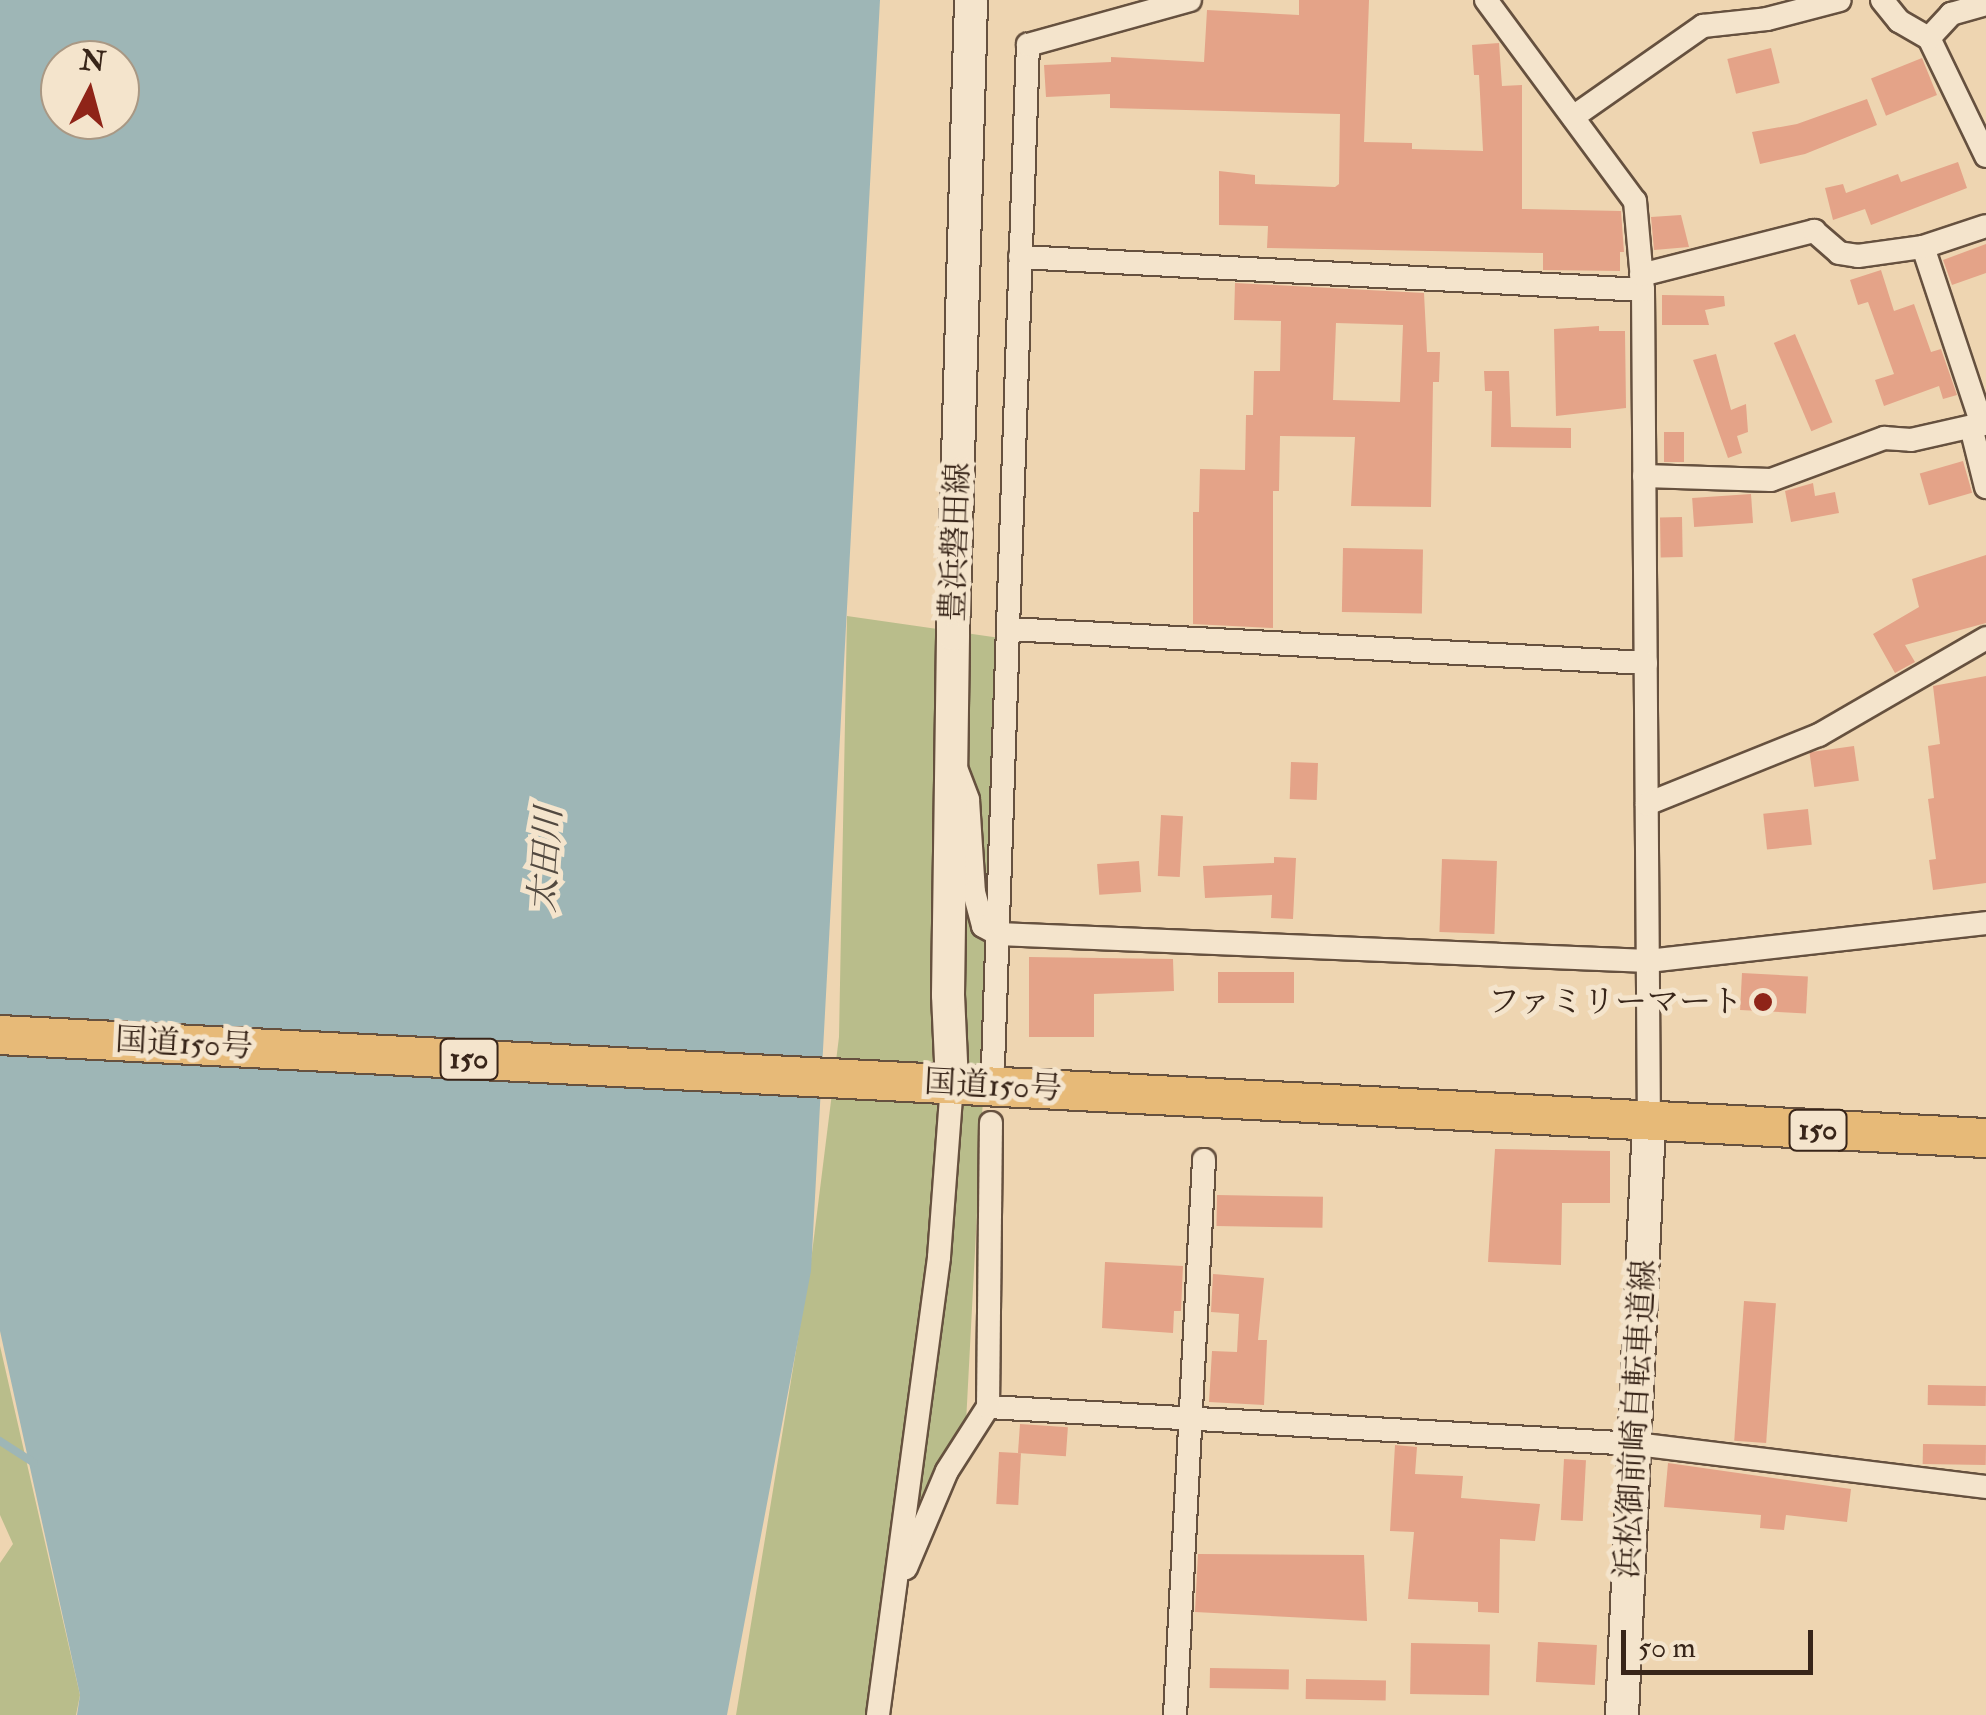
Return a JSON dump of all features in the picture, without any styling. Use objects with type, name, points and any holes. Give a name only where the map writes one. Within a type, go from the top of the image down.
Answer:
[{"type":"highway","name":"国道150号","points":[[0,1035],[1986,1138]]},
{"type":"main road","name":"豊浜磐田線","points":[[945,1083],[971,0]]},
{"type":"main road","name":"浜松御前崎自転車道線","points":[[1622,1715],[1649,1122]]},
{"type":"street","points":[[993,1066],[1028,45],[1190,0]]},
{"type":"street","points":[[1486,0],[1635,201],[1642,282],[1649,1122]]},
{"type":"street","points":[[1573,118],[1703,26],[1766,18],[1840,0]]},
{"type":"street","points":[[1882,0],[1898,21],[1929,38],[1986,156]]},
{"type":"street","points":[[1929,38],[1950,14],[1986,4]]},
{"type":"street","points":[[1020,257],[1642,282],[1814,231],[1838,254],[1858,256],[1922,247],[1986,226]]},
{"type":"street","points":[[1922,247],[1980,425],[1986,488]]},
{"type":"street","points":[[1644,476],[1771,480],[1884,438],[1911,440],[1980,425]]},
{"type":"street","points":[[1008,629],[1646,663]]},
{"type":"street","points":[[1646,804],[1819,735],[1986,638]]},
{"type":"street","points":[[952,756],[968,800],[974,892],[982,926],[998,934],[1648,961],[1986,922]]},
{"type":"street","points":[[878,1715],[938,1257],[945,1083]]},
{"type":"street","points":[[894,1598],[947,1471],[988,1407],[991,1123]]},
{"type":"street","points":[[1175,1715],[1204,1160]]},
{"type":"street","points":[[988,1407],[1636,1444],[1986,1487]]},
{"type":"green space","points":[[847,616],[1007,639],[965,1442],[892,1612],[878,1715],[736,1715],[812,1253],[839,1037]]},
{"type":"green space","points":[[0,1346],[80,1695],[76,1715],[0,1715],[0,1563],[13,1544],[0,1515]]},
{"type":"water","name":"太田川","points":[[0,0],[880,0],[811,1271],[727,1715],[77,1715],[80,1695],[0,1331]]},
{"type":"building","points":[[1299,0],[1369,0],[1364,142],[1412,143],[1412,149],[1483,151],[1479,75],[1474,75],[1472,45],[1499,43],[1502,86],[1522,85],[1522,209],[1621,211],[1624,252],[1620,252],[1620,271],[1543,270],[1543,253],[1267,248],[1268,226],[1219,225],[1219,171],[1255,175],[1255,184],[1335,187],[1339,184],[1340,114],[1110,108],[1110,94],[1046,97],[1044,65],[1111,62],[1111,57],[1204,62],[1207,10],[1299,15]]},
{"type":"building","points":[[1771,48],[1780,83],[1736,94],[1727,59]]},
{"type":"building","points":[[1922,58],[1937,95],[1886,116],[1871,79]]},
{"type":"building","points":[[1867,99],[1877,125],[1805,154],[1760,164],[1752,132],[1797,124]]},
{"type":"building","points":[[1958,162],[1967,188],[1871,225],[1865,209],[1833,220],[1825,188],[1843,184],[1846,193],[1898,174],[1901,182]]},
{"type":"building","points":[[1681,215],[1689,247],[1654,250],[1651,217]]},
{"type":"building","points":[[1986,244],[1986,273],[1952,285],[1943,260]]},
{"type":"building","points":[[1881,270],[1894,311],[1914,304],[1931,352],[1941,349],[1957,395],[1943,399],[1939,386],[1884,406],[1875,380],[1894,374],[1868,302],[1858,305],[1850,280]]},
{"type":"building","points":[[1235,283],[1424,293],[1427,352],[1440,352],[1439,382],[1433,382],[1431,507],[1351,506],[1355,437],[1280,436],[1279,491],[1273,491],[1273,628],[1193,624],[1193,512],[1199,512],[1200,469],[1245,470],[1246,415],[1253,415],[1254,371],[1280,371],[1281,321],[1234,320]],"holes":[[[1336,323],[1403,325],[1400,402],[1333,400]]]},
{"type":"building","points":[[1662,295],[1724,296],[1725,306],[1705,310],[1709,325],[1662,325]]},
{"type":"building","points":[[1599,326],[1599,331],[1625,331],[1626,408],[1556,416],[1554,329]]},
{"type":"building","points":[[1795,334],[1833,422],[1811,431],[1774,343]]},
{"type":"building","points":[[1716,354],[1731,410],[1746,404],[1748,432],[1737,436],[1742,453],[1728,458],[1693,360]]},
{"type":"building","points":[[1484,371],[1509,371],[1511,427],[1571,428],[1571,448],[1491,447],[1492,391],[1485,391]]},
{"type":"building","points":[[1664,432],[1684,432],[1684,462],[1664,462]]},
{"type":"building","points":[[1963,461],[1972,493],[1929,505],[1920,473]]},
{"type":"building","points":[[1813,483],[1815,496],[1835,492],[1839,513],[1791,522],[1785,491]]},
{"type":"building","points":[[1751,494],[1753,523],[1694,527],[1692,498]]},
{"type":"building","points":[[1660,517],[1682,517],[1683,557],[1661,557]]},
{"type":"building","points":[[1343,548],[1423,549],[1422,613],[1342,612]]},
{"type":"building","points":[[1986,555],[1986,623],[1905,645],[1915,662],[1895,673],[1873,634],[1919,607],[1912,579]]},
{"type":"building","points":[[1986,676],[1986,883],[1933,890],[1929,860],[1936,859],[1928,799],[1934,798],[1928,746],[1940,744],[1933,686]]},
{"type":"building","points":[[1854,746],[1859,781],[1814,787],[1809,752]]},
{"type":"building","points":[[1291,762],[1318,763],[1317,800],[1290,799]]},
{"type":"building","points":[[1808,809],[1812,845],[1767,850],[1763,814]]},
{"type":"building","points":[[1161,815],[1183,816],[1180,877],[1158,876]]},
{"type":"building","points":[[1274,857],[1296,858],[1293,919],[1271,918],[1272,895],[1205,898],[1203,866],[1274,863]]},
{"type":"building","points":[[1442,859],[1497,861],[1494,934],[1439,932]]},
{"type":"building","points":[[1139,861],[1141,892],[1099,895],[1097,864]]},
{"type":"building","points":[[1029,957],[1173,959],[1174,991],[1094,994],[1094,1037],[1029,1037]]},
{"type":"building","points":[[1218,972],[1294,972],[1294,1003],[1218,1003]]},
{"type":"building","points":[[1742,973],[1808,976],[1806,1013],[1740,1010]]},
{"type":"building","points":[[1495,1149],[1610,1151],[1610,1203],[1562,1203],[1561,1265],[1488,1262]]},
{"type":"building","points":[[1217,1195],[1323,1197],[1322,1228],[1216,1226]]},
{"type":"building","points":[[1105,1262],[1183,1266],[1181,1311],[1174,1311],[1173,1333],[1102,1328]]},
{"type":"building","points":[[1213,1274],[1264,1278],[1258,1340],[1267,1340],[1264,1405],[1209,1402],[1212,1351],[1237,1352],[1239,1314],[1211,1312]]},
{"type":"building","points":[[1744,1301],[1776,1303],[1766,1443],[1734,1441]]},
{"type":"building","points":[[1928,1385],[1986,1386],[1986,1406],[1928,1405]]},
{"type":"building","points":[[1020,1424],[1068,1427],[1066,1456],[1018,1453]]},
{"type":"building","points":[[1923,1444],[1986,1445],[1986,1465],[1923,1464]]},
{"type":"building","points":[[1395,1445],[1417,1447],[1415,1474],[1463,1476],[1461,1498],[1540,1504],[1535,1541],[1500,1539],[1499,1613],[1478,1612],[1478,1602],[1408,1599],[1414,1532],[1390,1531]]},
{"type":"building","points":[[999,1452],[1021,1453],[1018,1505],[996,1504]]},
{"type":"building","points":[[1564,1459],[1586,1460],[1583,1521],[1561,1520]]},
{"type":"building","points":[[1668,1463],[1851,1489],[1847,1522],[1786,1515],[1784,1530],[1760,1528],[1761,1515],[1664,1507]]},
{"type":"building","points":[[1198,1554],[1364,1555],[1367,1621],[1195,1612]]},
{"type":"building","points":[[1538,1642],[1597,1645],[1595,1685],[1536,1682]]},
{"type":"building","points":[[1411,1643],[1490,1644],[1489,1695],[1410,1694]]},
{"type":"building","points":[[1210,1668],[1289,1669],[1289,1689],[1210,1688]]},
{"type":"building","points":[[1306,1679],[1386,1680],[1386,1700],[1306,1699]]},
{"type":"waterway","points":[[0,1441],[34,1463]]},
{"type":"place","name":"ファミリーマート","points":[[1763,1002]]}]
